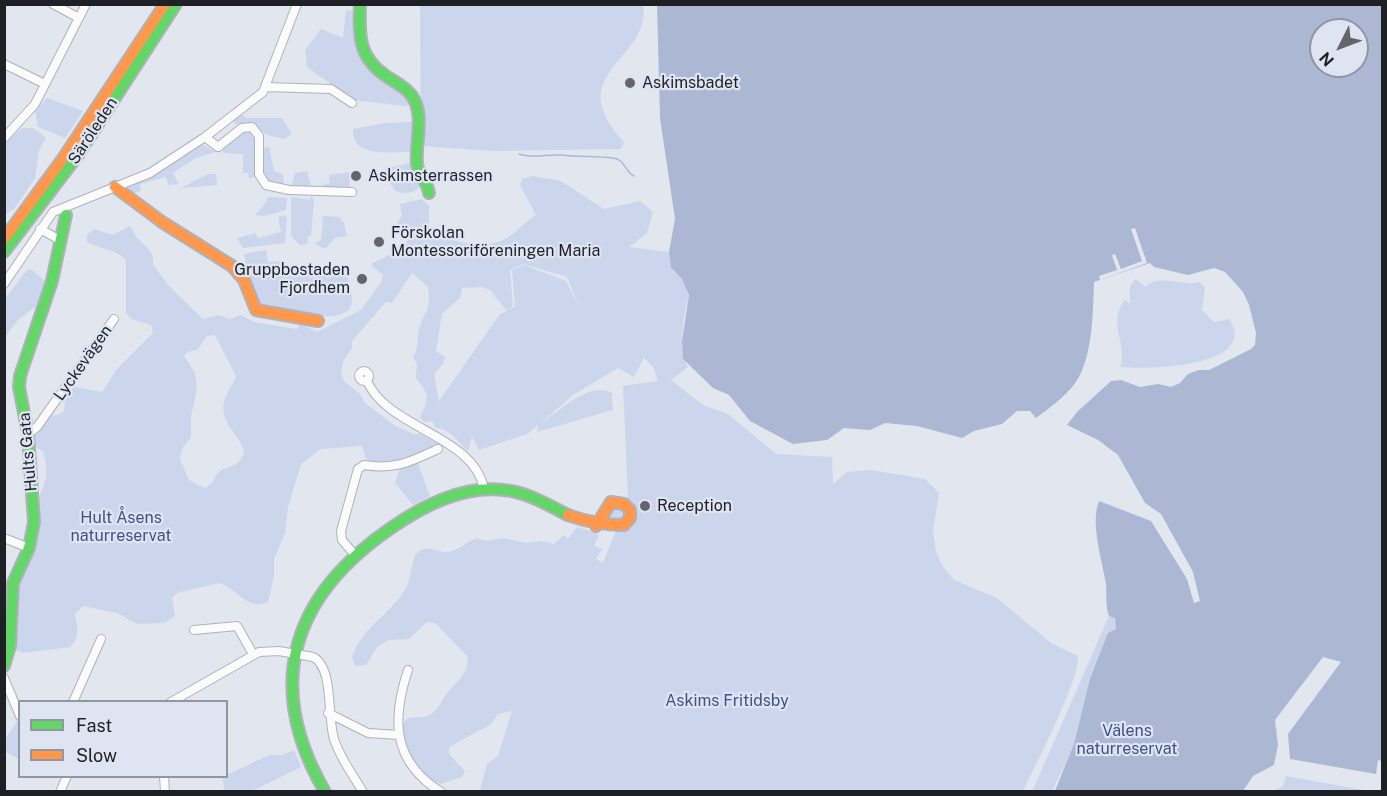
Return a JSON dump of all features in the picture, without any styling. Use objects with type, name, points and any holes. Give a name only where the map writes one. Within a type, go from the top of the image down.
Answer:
[{"type":"street","points":[[53,4],[79,18]]},
{"type":"street","points":[[4,138],[31,110],[86,4]]},
{"type":"street","name":"Säröleden","points":[[4,239],[62,160],[165,4]]},
{"type":"street","name":"Säröleden","points":[[4,252],[74,160],[176,4]]},
{"type":"street","points":[[4,284],[40,229],[61,212],[150,173],[205,136],[266,87],[273,60],[297,4]]},
{"type":"street","points":[[360,4],[359,41],[365,58],[374,68],[404,88],[414,100],[418,171],[429,187],[429,193]]},
{"type":"street","points":[[4,64],[45,84]]},
{"type":"street","points":[[266,87],[331,88],[352,103]]},
{"type":"street","points":[[205,136],[218,147],[242,128],[252,127],[260,136],[259,174],[266,185],[289,190],[352,192]]},
{"type":"street","points":[[115,187],[162,222],[226,261],[243,278],[258,311],[318,321]]},
{"type":"street","name":"Hults Gata","points":[[4,666],[10,646],[13,583],[29,548],[34,522],[28,434],[19,387],[20,376],[52,281],[60,240],[61,212]]},
{"type":"street","points":[[40,229],[60,240]]},
{"type":"street","name":"Lyckevägen","points":[[28,434],[37,427],[114,319]]},
{"type":"street","points":[[367,381],[372,393],[390,408],[449,444],[480,474],[484,489]]},
{"type":"street","points":[[354,554],[342,540],[341,531],[358,469],[364,465],[381,468],[397,466],[438,449]]},
{"type":"street","points":[[321,790],[296,723],[293,691],[297,653],[307,620],[319,595],[354,554],[403,519],[430,505],[451,496],[484,489],[498,488],[522,494],[580,522],[596,526]]},
{"type":"street","points":[[4,538],[29,548]]},
{"type":"street","points":[[194,630],[237,626],[253,654]]},
{"type":"street","points":[[74,700],[101,639]]},
{"type":"street","points":[[174,700],[253,654],[271,650],[314,657],[322,664],[328,680],[328,713],[337,747],[363,792]]},
{"type":"street","points":[[408,670],[401,703],[399,735],[403,753],[418,776],[441,792]]},
{"type":"street","points":[[4,678],[18,711]]},
{"type":"street","points":[[328,713],[368,733],[399,735]]},
{"type":"street","points":[[60,792],[67,778]]},
{"type":"green space","points":[[420,5],[643,5],[642,24],[635,40],[612,68],[604,82],[601,99],[607,118],[624,142],[621,149],[493,151],[421,146]]},
{"type":"green space","points":[[346,10],[356,11],[357,45],[403,91],[412,104],[405,106],[353,100],[307,67],[305,50],[321,29],[343,38]]},
{"type":"green space","points":[[47,98],[83,111],[65,138],[38,127],[35,111]]},
{"type":"green space","points":[[238,113],[247,118],[282,118],[292,134],[284,139],[267,135],[252,123],[234,124],[233,117]]},
{"type":"green space","points":[[413,122],[414,152],[366,150],[354,139],[353,129],[385,123]]},
{"type":"green space","points":[[22,128],[33,128],[46,138],[39,150],[35,178],[15,208],[6,214],[5,218],[5,143]]},
{"type":"green space","points":[[248,131],[256,134],[256,176],[249,179],[248,173],[243,173],[243,154],[223,153],[223,150],[240,134]]},
{"type":"green space","points":[[202,144],[216,152],[196,158],[173,173],[179,184],[168,185],[166,177],[140,184],[141,191],[130,194],[126,192],[130,185]]},
{"type":"green space","points":[[269,147],[274,171],[283,174],[284,186],[266,182],[261,172],[264,148]]},
{"type":"green space","points":[[410,163],[421,185],[409,192],[395,191],[386,176],[386,171],[391,167]]},
{"type":"green space","points":[[307,171],[312,189],[291,187],[295,173]]},
{"type":"green space","points":[[349,172],[350,188],[323,189],[323,184],[330,183],[329,175]]},
{"type":"green space","points":[[208,174],[216,174],[217,185],[181,188]]},
{"type":"green space","points":[[532,176],[561,181],[604,209],[640,201],[653,212],[647,233],[629,247],[669,252],[673,265],[686,288],[688,297],[682,346],[688,367],[671,380],[703,405],[728,414],[776,454],[832,457],[833,484],[847,472],[871,470],[925,479],[939,493],[933,530],[936,552],[942,565],[954,580],[997,598],[1051,643],[1078,656],[1077,667],[1065,702],[1023,791],[480,791],[487,764],[498,756],[512,711],[498,714],[490,725],[449,747],[449,754],[465,771],[462,777],[441,784],[425,775],[417,768],[406,750],[402,731],[404,722],[408,718],[428,716],[436,710],[464,674],[467,656],[435,623],[427,622],[409,639],[389,640],[378,646],[366,665],[355,666],[352,657],[357,646],[370,628],[400,598],[408,584],[415,556],[421,550],[448,552],[477,538],[485,541],[504,538],[526,543],[541,541],[554,544],[564,535],[568,539],[577,527],[597,533],[599,536],[594,545],[602,549],[596,559],[603,563],[620,521],[606,522],[612,507],[628,502],[623,386],[658,381],[653,367],[642,355],[644,358],[634,377],[618,368],[573,395],[540,424],[574,400],[594,391],[603,390],[612,393],[613,410],[537,432],[538,425],[527,434],[479,450],[472,437],[468,451],[449,433],[436,428],[432,421],[424,422],[420,417],[427,396],[416,378],[417,364],[413,357],[429,295],[428,287],[412,273],[392,303],[386,302],[352,341],[352,348],[343,361],[341,375],[345,382],[360,394],[365,403],[394,425],[413,434],[421,434],[439,444],[400,463],[371,464],[366,459],[362,446],[321,449],[301,464],[288,507],[285,533],[274,559],[274,576],[268,602],[253,604],[219,583],[177,593],[172,598],[175,616],[164,623],[137,624],[117,613],[83,606],[75,614],[77,636],[70,647],[24,653],[15,650],[12,617],[14,598],[35,509],[46,476],[43,451],[33,446],[31,435],[46,416],[58,415],[64,411],[65,396],[74,387],[102,392],[116,370],[153,333],[151,325],[131,319],[126,313],[126,260],[122,256],[87,242],[87,235],[94,229],[113,235],[130,226],[137,238],[150,251],[153,265],[170,287],[203,319],[219,315],[230,319],[241,315],[254,322],[297,329],[300,324],[317,332],[361,310],[381,282],[383,275],[372,266],[372,263],[405,248],[408,239],[407,230],[403,225],[395,227],[402,215],[400,204],[422,199],[429,206],[429,229],[433,234],[472,244],[492,244],[510,236],[536,215],[520,185],[522,179]],"holes":[[[523,264],[567,277],[579,308],[566,281],[524,265],[512,270],[515,306],[508,310],[513,305],[510,270]],[[482,287],[490,290],[507,311],[500,314],[439,401],[440,408],[434,374],[443,364],[445,357],[436,351],[442,314],[460,298],[462,288]],[[215,335],[236,376],[225,399],[223,410],[227,423],[239,440],[244,453],[235,465],[221,470],[205,488],[189,480],[180,459],[182,449],[191,437],[191,417],[197,389],[195,373],[184,356],[187,352],[197,350],[207,336]]]},
{"type":"green space","points":[[311,196],[314,200],[311,236],[308,236],[307,244],[300,245],[291,236],[291,197],[310,200]]},
{"type":"green space","points":[[268,197],[287,198],[286,210],[264,216],[255,215],[265,204]]},
{"type":"green space","points":[[284,215],[287,218],[285,243],[243,248],[237,238],[256,233],[258,238],[281,232],[278,217]]},
{"type":"green space","points":[[323,216],[339,217],[344,223],[347,236],[335,238],[326,248],[315,243],[321,240]]},
{"type":"green space","points":[[266,250],[268,262],[283,261],[284,266],[295,265],[296,270],[321,267],[322,273],[347,274],[352,294],[351,306],[336,316],[323,317],[260,309],[249,280],[244,254]]},
{"type":"green space","points":[[27,270],[32,270],[49,284],[36,306],[18,320],[5,337],[4,300]]},
{"type":"green space","points":[[1135,279],[1146,287],[1157,281],[1200,282],[1205,288],[1202,310],[1214,322],[1230,319],[1235,332],[1231,344],[1221,353],[1187,364],[1148,368],[1120,367],[1122,351],[1117,317],[1125,300],[1130,304],[1130,286]]},
{"type":"green space","points":[[417,461],[430,496],[413,505],[395,483],[400,468]]},
{"type":"green space","name":"Välens naturreservat","points":[[1109,616],[1115,618],[1116,629],[1109,633],[1230,791],[1055,791],[1067,760],[1052,791],[1032,792]]},
{"type":"green space","points":[[18,720],[18,758],[4,751],[5,739]]},
{"type":"green space","points":[[294,750],[301,767],[252,791],[223,791],[222,778],[228,778],[228,772],[229,774],[269,755],[282,755]]},
{"type":"green space","points":[[1286,776],[1369,791],[1273,791],[1283,786]]},
{"type":"shaded area","points":[[657,5],[1382,5],[1382,761],[1378,760],[1376,774],[1290,759],[1288,734],[1341,662],[1323,657],[1275,720],[1278,745],[1274,765],[1253,776],[1243,791],[1055,791],[1074,744],[1090,679],[1108,633],[1116,629],[1115,618],[1109,616],[1108,612],[1106,584],[1096,531],[1099,501],[1151,521],[1187,579],[1194,603],[1200,601],[1193,572],[1161,514],[1145,503],[1118,455],[1098,440],[1067,425],[1077,412],[1111,381],[1121,380],[1140,387],[1158,384],[1171,387],[1180,383],[1188,374],[1199,370],[1209,370],[1251,349],[1255,345],[1256,333],[1249,305],[1243,292],[1225,272],[1214,268],[1188,275],[1154,267],[1150,263],[1094,282],[1090,341],[1080,375],[1055,404],[1036,418],[1030,411],[1017,411],[1002,424],[974,431],[962,438],[917,426],[885,423],[870,430],[844,428],[827,440],[793,444],[750,421],[729,395],[713,388],[683,359],[682,341],[689,295],[682,279],[671,267],[669,252],[675,219],[660,118]]},
{"type":"pier","points":[[1135,228],[1147,263],[1100,280],[1099,276],[1117,270],[1112,255],[1115,254],[1121,269],[1142,261],[1131,229]]},
{"type":"waterway","points":[[519,154],[613,158],[623,163],[634,176]]},
{"type":"traffic: fast","points":[[4,252],[78,155],[176,4]]},
{"type":"traffic: fast","points":[[360,4],[360,35],[365,53],[377,69],[407,90],[416,103],[419,120],[417,164],[429,193]]},
{"type":"traffic: fast","points":[[4,666],[10,646],[13,583],[29,548],[34,522],[28,434],[19,387],[20,376],[52,281],[66,215]]},
{"type":"traffic: fast","points":[[325,792],[306,752],[295,714],[293,678],[298,644],[311,611],[332,581],[359,552],[394,526],[419,510],[460,493],[489,489],[513,491],[568,515]]},
{"type":"traffic: slow","points":[[4,239],[62,160],[165,4]]},
{"type":"traffic: slow","points":[[115,187],[162,222],[232,266],[244,280],[256,310],[318,321]]},
{"type":"traffic: slow","points":[[568,515],[596,523],[603,524],[624,525],[630,518],[630,510],[624,504],[611,502],[596,526]]},
{"type":"place","name":"Askimsbadet","points":[[630,83]]},
{"type":"place","name":"Askimsterrassen","points":[[356,176]]},
{"type":"place","name":"Förskolan Montessoriföreningen Maria","points":[[379,242]]},
{"type":"place","name":"Gruppbostaden Fjordhem","points":[[362,279]]},
{"type":"place","name":"Reception","points":[[645,506]]},
{"type":"park label","name":"Hult Åsens naturreservat","points":[[121,527]]},
{"type":"park label","name":"Askims Fritidsby","points":[[727,701]]}]
